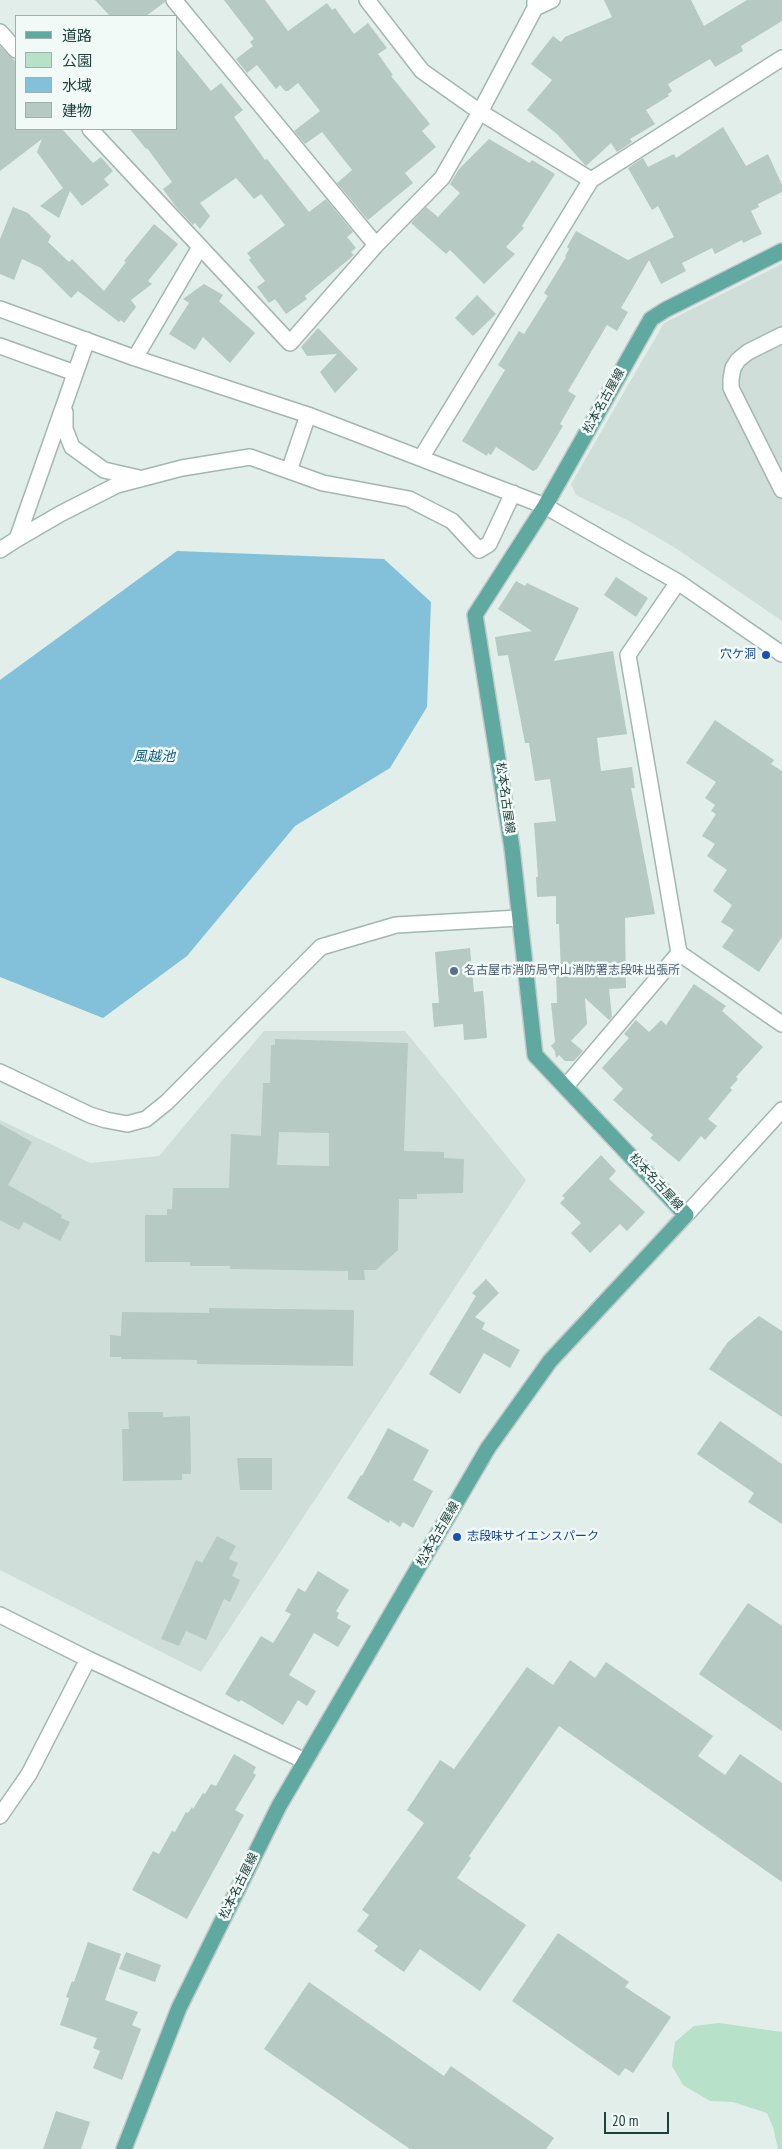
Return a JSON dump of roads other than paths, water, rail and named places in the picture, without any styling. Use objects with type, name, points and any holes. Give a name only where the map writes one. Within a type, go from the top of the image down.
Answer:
[{"type":"main road","name":"松本名古屋線","points":[[124,2149],[179,2008],[279,1806],[488,1448],[550,1361],[686,1214],[535,1055],[520,918],[497,745],[475,615],[545,506],[651,319],[665,310],[782,251]]},
{"type":"street","points":[[174,0],[376,245]]},
{"type":"street","points":[[367,0],[422,71],[480,112],[591,180]]},
{"type":"street","points":[[91,130],[290,343],[376,245],[442,178],[480,112],[535,4],[552,0]]},
{"type":"street","points":[[0,32],[15,49]]},
{"type":"street","points":[[422,458],[591,180],[782,58]]},
{"type":"street","points":[[135,358],[200,247]]},
{"type":"street","points":[[0,309],[135,358],[308,415],[545,506],[678,582],[782,654]]},
{"type":"street","points":[[782,336],[748,352],[738,360],[733,368],[731,388],[782,490]]},
{"type":"street","points":[[17,539],[87,340]]},
{"type":"street","points":[[0,346],[75,373]]},
{"type":"street","points":[[65,401],[65,429],[72,448],[104,470],[140,478]]},
{"type":"street","points":[[289,471],[308,415]]},
{"type":"street","points":[[0,550],[60,514],[117,485],[182,468],[250,457],[323,484],[409,499],[452,521],[479,550],[489,544],[513,493]]},
{"type":"street","points":[[678,582],[628,655],[679,953],[782,1024]]},
{"type":"street","points":[[0,1072],[106,1120],[128,1124],[146,1119],[167,1102],[322,947],[396,925],[520,918]]},
{"type":"street","points":[[566,1086],[679,953]]},
{"type":"street","points":[[686,1214],[782,1110]]},
{"type":"street","points":[[0,1615],[88,1659],[305,1761]]},
{"type":"street","points":[[0,1816],[29,1774],[88,1659]]},
{"type":"water","name":"風越池","points":[[177,551],[384,559],[431,602],[427,707],[390,768],[295,826],[187,956],[103,1018],[0,977],[0,680]]},
{"type":"place","name":"穴ケ洞","points":[[766,655]]},
{"type":"place","name":"名古屋市消防局守山消防署志段味出張所","points":[[454,971]]},
{"type":"place","name":"志段味サイエンスパーク","points":[[457,1537]]}]
